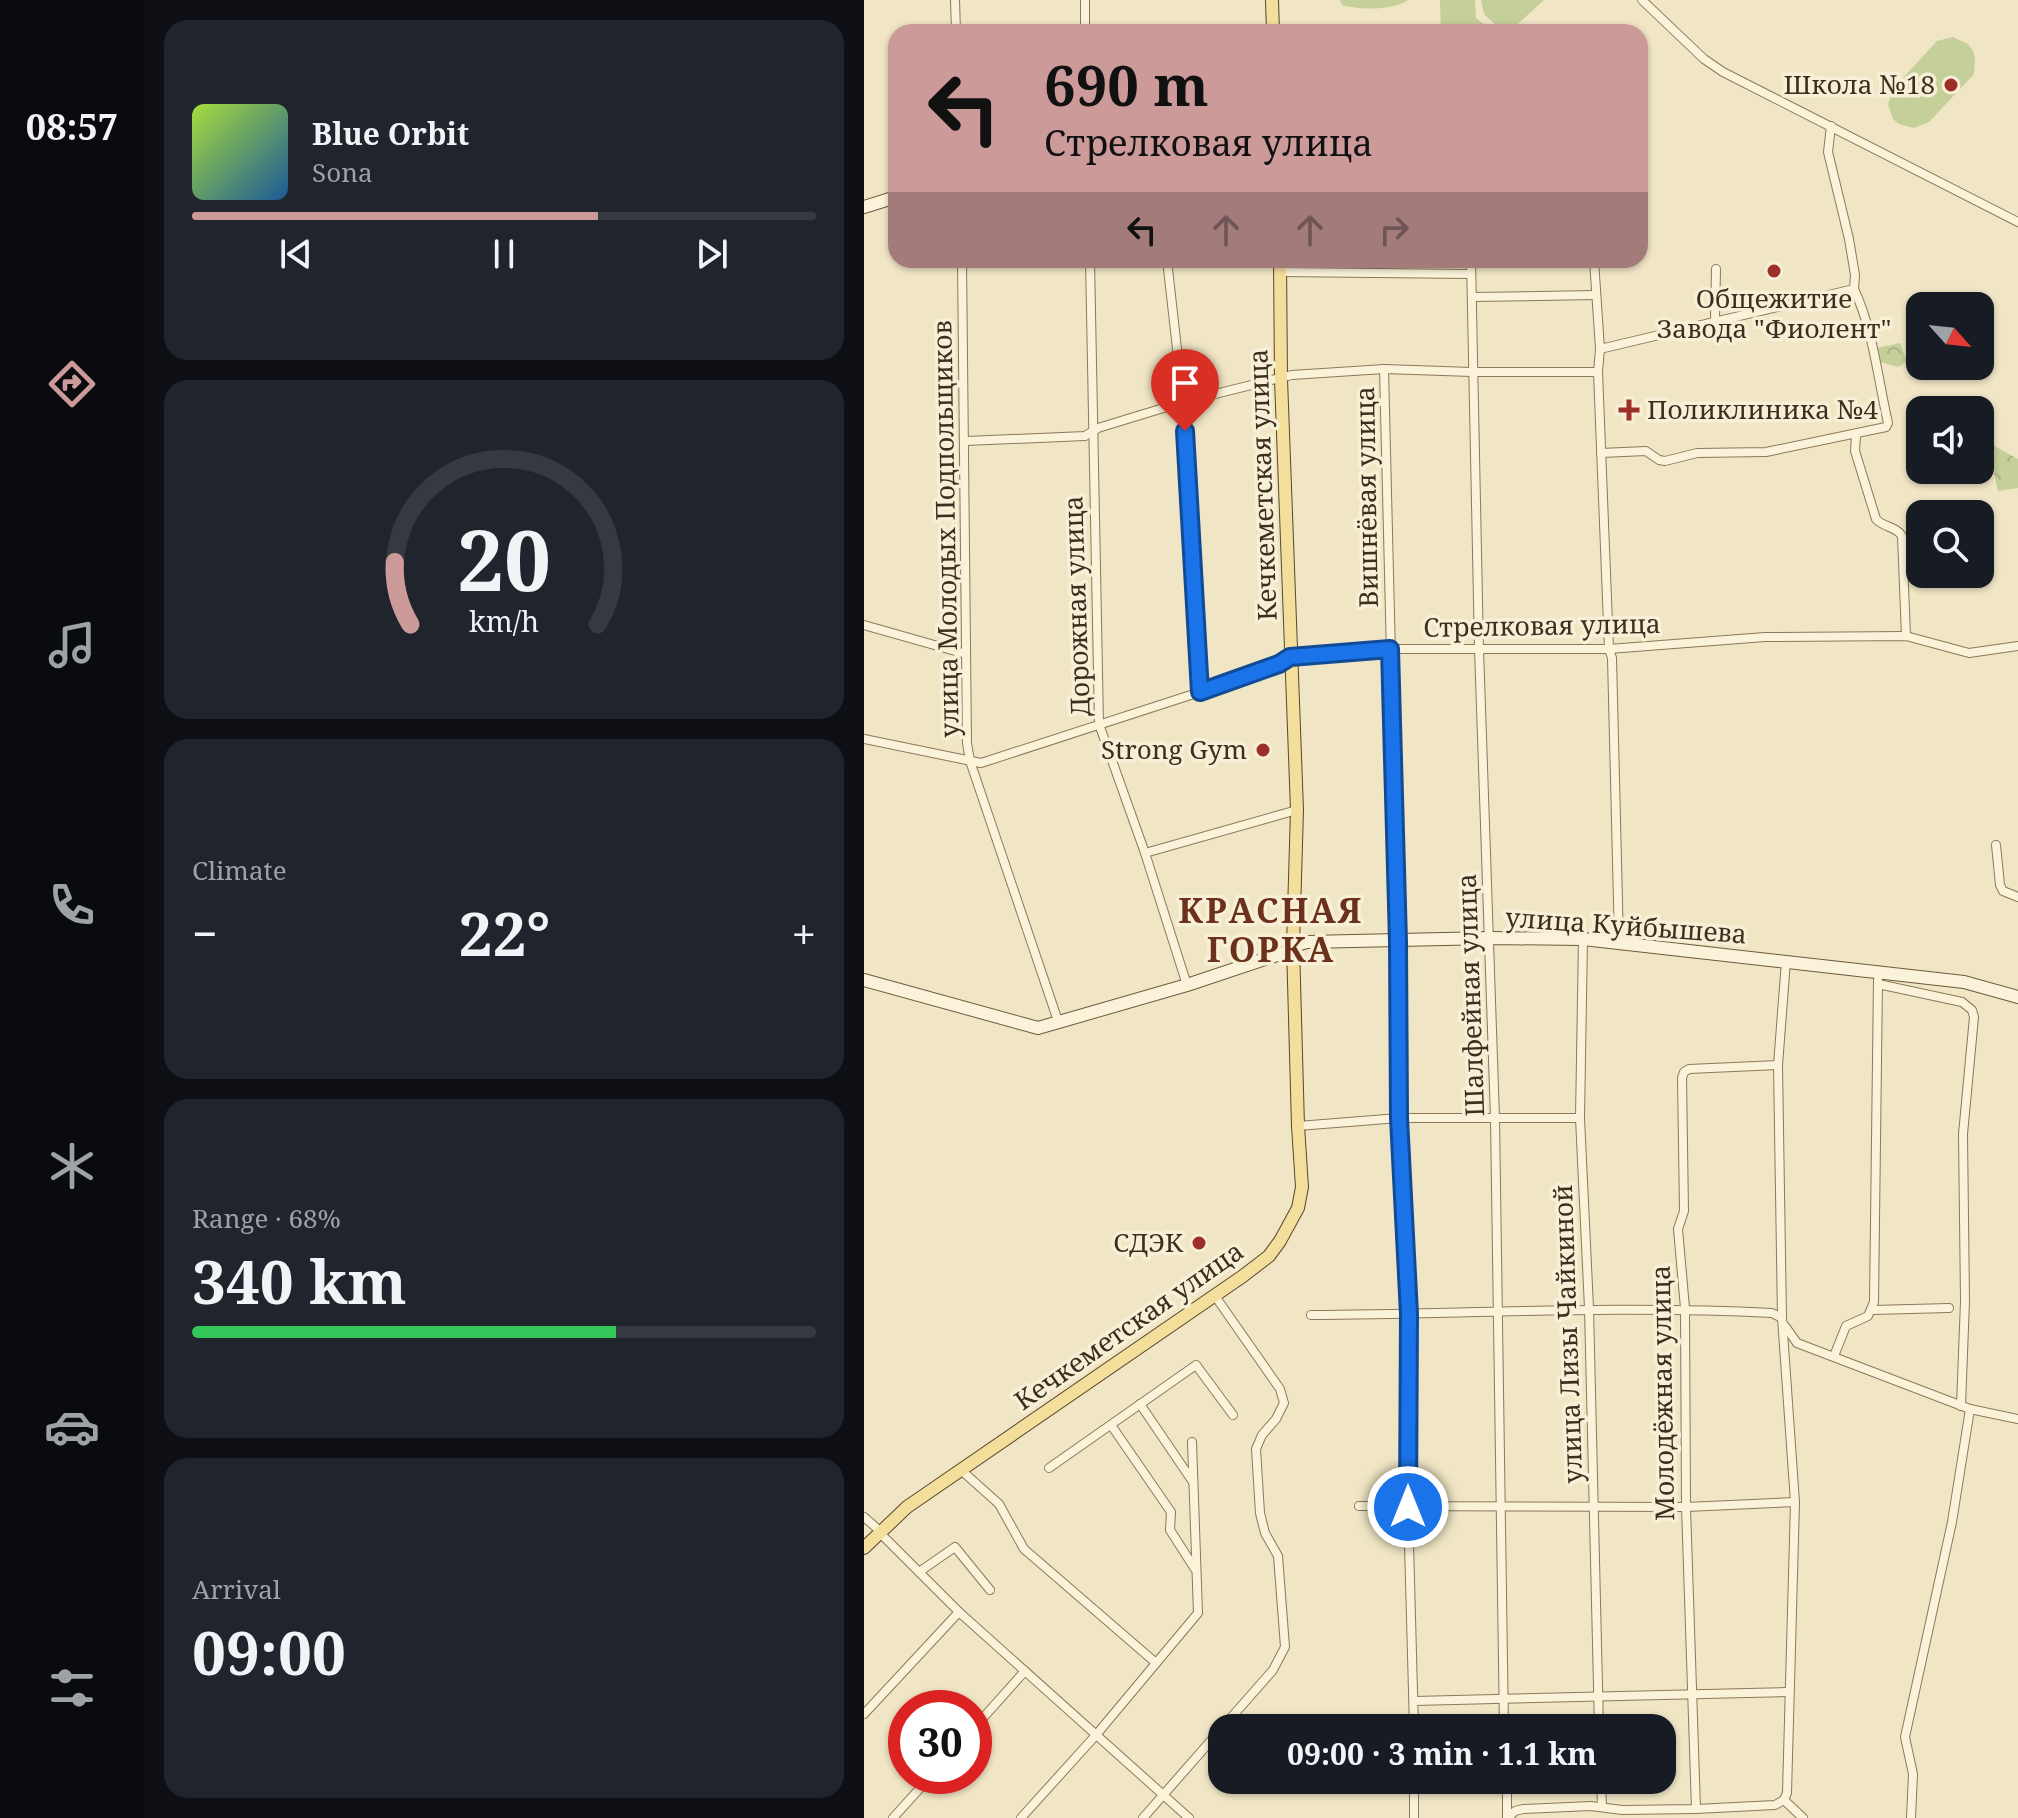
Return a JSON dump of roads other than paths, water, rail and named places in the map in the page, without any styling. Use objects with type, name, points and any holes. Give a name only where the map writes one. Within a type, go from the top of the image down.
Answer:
[{"type":"main road","points":[[1272,0],[1273,24]]},
{"type":"main road","points":[[864,207],[888,200]]},
{"type":"main road","name":"Кечкеметская улица","points":[[864,1548],[907,1507],[1269,1256],[1298,1208],[1302,1187],[1293,946],[1297,810],[1281,379],[1280,268]]},
{"type":"main road","name":"улица Куйбышева","points":[[864,980],[1038,1028],[1187,985],[1307,942],[1583,939],[1786,961],[1878,978],[1964,982],[2018,997]]},
{"type":"street","points":[[955,0],[956,24]]},
{"type":"street","points":[[1085,0],[1085,24]]},
{"type":"street","points":[[1642,0],[1704,59],[1723,72],[2018,222]]},
{"type":"street","points":[[1601,453],[1646,451],[1665,461],[1697,453],[1766,452],[1856,435],[1884,428],[1888,423],[1861,303],[1854,289],[1849,239],[1828,152],[1831,126]]},
{"type":"street","name":"улица Молодых Подпольщиков","points":[[962,268],[967,743],[970,761],[1059,1024]]},
{"type":"street","name":"Дорожная улица","points":[[1090,268],[1099,724],[1187,985]]},
{"type":"street","points":[[1168,268],[1183,402],[1200,692]]},
{"type":"street","points":[[1328,268],[1471,274]]},
{"type":"street","name":"Шалфейная улица","points":[[1471,268],[1479,649],[1495,1118],[1503,1714]]},
{"type":"street","points":[[1594,268],[1600,349],[1598,372],[1609,649],[1612,658],[1619,942]]},
{"type":"street","points":[[1715,319],[1716,269]]},
{"type":"street","points":[[1600,349],[1715,319],[1854,289]]},
{"type":"street","points":[[1472,297],[1596,295]]},
{"type":"street","points":[[966,441],[1085,436],[1092,431],[1183,402],[1292,375],[1384,369],[1598,372]]},
{"type":"street","name":"Вишнёвая улица","points":[[1384,369],[1398,942],[1399,1118],[1409,1314],[1408,1507],[1414,1714]]},
{"type":"street","points":[[1856,435],[1855,451],[1876,519],[1898,530],[1902,536],[1906,636]]},
{"type":"street","points":[[864,625],[966,654]]},
{"type":"street","name":"Стрелковая улица","points":[[864,739],[981,763],[1200,692],[1279,664],[1290,657],[1390,649],[1609,649],[1765,637],[1906,636],[1969,653],[2018,646]]},
{"type":"street","points":[[1145,853],[1297,810]]},
{"type":"street","points":[[1996,845],[2000,885],[2003,891],[2018,897]]},
{"type":"street","name":"улица Лизы Чайкиной","points":[[1583,939],[1580,1118],[1589,1308],[1598,1714]]},
{"type":"street","points":[[1507,1818],[1523,1809],[1696,1809],[1775,1805],[1784,1800],[1787,1793],[1795,1502],[1782,1314],[1778,1065],[1786,961]]},
{"type":"street","points":[[1834,1356],[1846,1326],[1861,1322],[1872,1310],[1878,978],[1962,1002],[1972,1010],[1974,1017],[1963,1134],[1966,1407],[1952,1522],[1905,1737],[1913,1774],[1911,1818]]},
{"type":"street","name":"Молодёжная улица","points":[[1696,1809],[1686,1507],[1685,1308],[1678,1229],[1684,1211],[1682,1075],[1689,1069],[1778,1065]]},
{"type":"street","points":[[1298,1126],[1399,1118],[1580,1118]]},
{"type":"street","points":[[1215,1296],[1280,1389],[1284,1403],[1256,1449],[1260,1513],[1265,1533],[1278,1556],[1285,1647],[1273,1670],[1234,1714]]},
{"type":"street","points":[[1311,1315],[1496,1313],[1589,1308],[1685,1308],[1782,1314]]},
{"type":"street","points":[[1872,1310],[1949,1308]]},
{"type":"street","points":[[1782,1314],[1788,1332],[1797,1343],[1966,1407],[2018,1419]]},
{"type":"street","points":[[1049,1468],[1196,1365],[1233,1415]]},
{"type":"street","points":[[1140,1404],[1193,1482]]},
{"type":"street","points":[[1111,1425],[1171,1512],[1170,1530],[1196,1571]]},
{"type":"street","points":[[1021,1818],[1096,1735],[1198,1613],[1192,1442]]},
{"type":"street","points":[[961,1470],[999,1504],[1024,1549],[1156,1663]]},
{"type":"street","points":[[1359,1506],[1686,1507],[1795,1502]]},
{"type":"street","points":[[864,1517],[959,1612],[1189,1818]]},
{"type":"street","points":[[919,1572],[955,1547],[990,1590]]},
{"type":"street","points":[[864,1714],[959,1612]]},
{"type":"street","points":[[992,1708],[1025,1671]]},
{"type":"street","points":[[1414,1701],[1789,1692]]},
{"type":"street","points":[[1143,1818],[1208,1744]]},
{"type":"street","points":[[893,1818],[915,1794]]},
{"type":"street","points":[[1414,1794],[1414,1818]]},
{"type":"street","points":[[1507,1794],[1507,1818]]},
{"type":"street","points":[[1602,1794],[1602,1807]]},
{"type":"street","points":[[1784,1800],[1803,1818]]},
{"type":"place","name":"Школа №18","points":[[1951,85]]},
{"type":"place","name":"Общежитие Завода \"Фиолент\"","points":[[1774,271]]},
{"type":"place","name":"Поликлиника №4","points":[[1629,410]]},
{"type":"place","name":"Strong Gym","points":[[1263,750]]},
{"type":"place","name":"СДЭК","points":[[1199,1243]]},
{"type":"district","name":"КРАСНАЯ ГОРКА","points":[[1271,930]]}]
